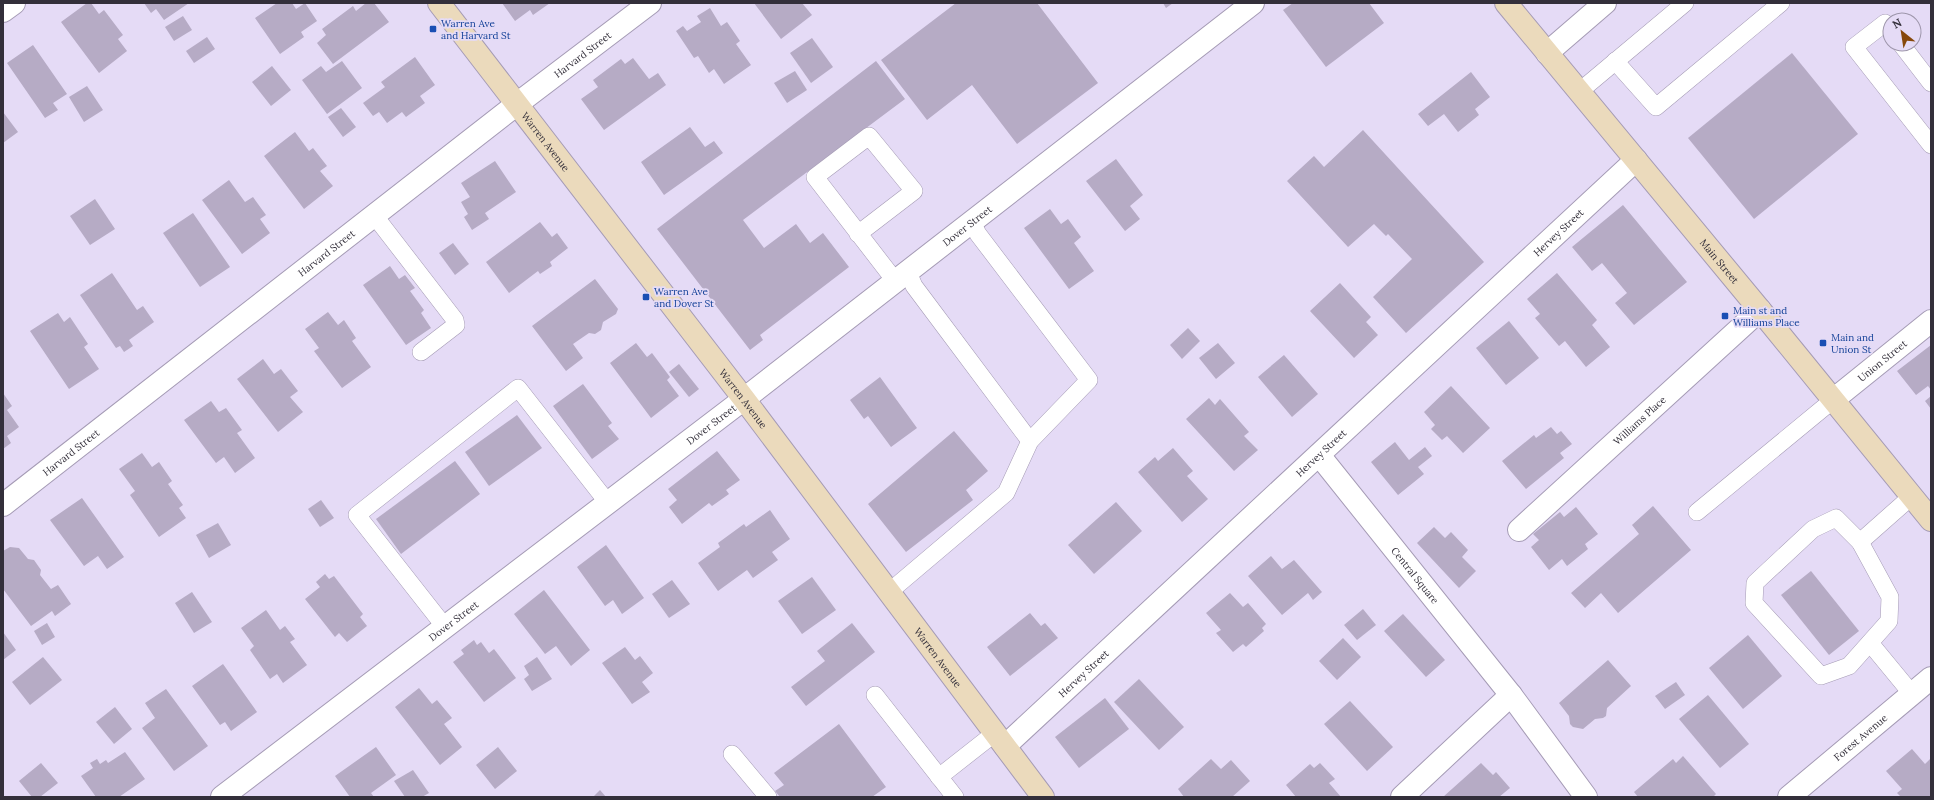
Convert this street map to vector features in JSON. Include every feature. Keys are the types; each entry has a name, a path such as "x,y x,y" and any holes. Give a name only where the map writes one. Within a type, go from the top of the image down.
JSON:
{"main road":[{"name":"Warren Avenue","path":"439,3 744,399 1043,797"},
{"name":"Main Street","path":"1506,3 1760,310 1931,520"}],"street":[{"path":"3,11 14,3"},
{"name":"Harvard Street","path":"3,505 517,104 650,3"},
{"name":"Dover Street","path":"222,797 744,399 1253,3"},
{"path":"1547,53 1605,3"},
{"name":"Hervey Street","path":"1000,740 1319,456 1636,160"},
{"name":"Williams Place","path":"1519,530 1760,310"},
{"name":"Union Street","path":"1833,400 1931,321"},
{"name":"Central Square","path":"1319,456 1511,695 1586,797"},
{"name":"Forest Avenue","path":"1789,797 1931,678"},
{"path":"1402,797 1511,695"}],"lane":[{"path":"1580,92 1685,3"},
{"path":"1615,61 1656,107 1781,3"},
{"path":"1882,25 1854,47 1931,145"},
{"path":"1907,52 1931,83"},
{"path":"858,234 914,191 869,136 815,177 858,234 902,277 914,286 1030,441"},
{"path":"374,216 455,320 456,325 421,352"},
{"path":"889,592 1006,493 1030,441 1089,380 978,234 972,222"},
{"path":"445,627 357,515 518,388 608,503"},
{"path":"1697,512 1833,400"},
{"path":"1860,542 1912,496"},
{"path":"1836,518 1860,542 1890,597 1889,621 1849,666 1821,676 1754,603 1755,583 1813,529 1836,518"},
{"path":"1870,643 1912,694"},
{"path":"875,694 954,797"},
{"path":"940,777 1000,740"},
{"path":"732,754 768,797"}],"building":[{"path":"87,3 91,3 99,14 104,10 123,35 118,39 127,51 99,73 61,22"},
{"path":"144,3 189,3 164,20 156,9 151,13"},
{"path":"277,3 292,3 296,9 305,3 317,21 301,32 304,37 280,54 255,18"},
{"path":"366,3 374,3 389,22 333,64 317,43 326,35 322,29 353,6 356,11"},
{"path":"502,3 550,3 533,15 530,10 515,21"},
{"path":"754,3 802,3 812,15 781,39"},
{"path":"956,3 1037,3 1098,83 1017,144 972,85 927,120 881,60"},
{"path":"1163,3 1173,3 1166,8"},
{"path":"1293,3 1369,3 1384,23 1326,67 1283,10"},
{"path":"710,8 721,26 727,22 740,41 736,44 751,65 724,84 714,69 709,73 698,56 694,58 676,31 683,26 687,31 701,22 697,16"},
{"path":"183,16 192,30 174,41 165,27"},
{"path":"207,37 215,49 194,63 186,51"},
{"path":"812,38 833,67 811,83 790,53"},
{"path":"33,45 67,94 53,103 58,110 45,118 7,63"},
{"path":"1792,53 1858,134 1754,219 1688,138"},
{"path":"415,57 435,85 420,96 425,103 406,117 402,112 387,123 379,112 373,116 363,103 385,87 381,82"},
{"path":"633,58 649,79 658,73 666,85 604,130 581,99 598,87 593,80 621,59 625,64"},
{"path":"342,61 362,88 327,114 302,80 321,66 326,72"},
{"path":"876,61 905,99 743,220 764,248 796,224 810,243 823,233 849,267 760,335 763,340 750,350 657,229"},
{"path":"272,66 291,90 271,106 252,82"},
{"path":"795,71 807,90 787,103 774,83"},
{"path":"1471,72 1490,97 1475,109 1479,115 1458,132 1444,114 1428,126 1418,114"},
{"path":"87,86 103,110 84,122 69,97"},
{"path":"341,108 356,127 343,137 328,117"},
{"path":"3,112 18,132 3,143"},
{"path":"690,127 705,147 714,141 723,153 664,195 641,162"},
{"path":"1363,130 1484,262 1406,333 1373,297 1412,259 1388,234 1386,236 1374,224 1348,247 1287,181 1314,156 1324,167"},
{"path":"295,132 309,151 313,148 327,166 320,171 333,186 304,209 264,156"},
{"path":"1116,159 1143,195 1130,206 1140,219 1125,231 1086,181"},
{"path":"495,161 516,192 485,213 489,219 472,230 464,217 468,214 461,202 470,197 461,183"},
{"path":"229,180 245,202 253,197 266,215 260,219 270,233 242,254 202,200"},
{"path":"95,199 115,229 90,245 70,216"},
{"path":"1623,205 1687,282 1634,325 1615,303 1627,293 1602,263 1592,271 1572,247"},
{"path":"1050,209 1061,224 1068,219 1081,237 1074,243 1094,271 1069,289 1024,228"},
{"path":"193,213 230,267 200,287 163,233"},
{"path":"540,222 552,237 557,233 568,248 550,262 552,266 540,274 538,271 509,293 486,262"},
{"path":"453,243 469,264 455,275 439,253"},
{"path":"390,266 399,279 405,275 415,288 410,291 424,310 421,313 431,328 406,345 363,285"},
{"path":"112,273 137,310 143,306 154,322 129,340 133,346 124,352 120,346 116,348 80,295"},
{"path":"1557,273 1597,320 1592,325 1610,347 1586,367 1565,341 1559,346 1535,318 1540,314 1527,299"},
{"path":"595,279 618,309 616,314 603,322 601,330 595,334 589,333 573,344 583,358 566,371 532,326"},
{"path":"1340,283 1371,317 1366,322 1378,335 1354,358 1310,311"},
{"path":"328,312 338,325 344,320 356,338 352,341 371,367 342,388 314,351 319,348 305,329"},
{"path":"58,313 64,322 70,317 88,344 84,347 99,369 69,389 30,331"},
{"path":"1509,321 1539,358 1506,385 1476,348"},
{"path":"1188,328 1200,341 1182,359 1170,345"},
{"path":"636,343 647,357 652,353 670,377 667,380 679,396 651,418 610,363"},
{"path":"1218,343 1235,363 1216,379 1199,358"},
{"path":"1931,345 1931,390 1928,386 1916,395 1897,371"},
{"path":"1284,355 1318,394 1292,417 1258,377"},
{"path":"263,359 274,374 281,369 298,391 290,397 303,412 278,432 237,379"},
{"path":"679,364 699,389 689,397 669,372"},
{"path":"880,377 917,428 891,447 868,416 864,419 850,400"},
{"path":"583,384 612,423 608,426 619,439 592,459 553,406"},
{"path":"1451,386 1490,428 1463,453 1447,436 1442,440 1431,429 1435,425 1424,412"},
{"path":"3,393 12,406 7,410 19,427 7,436 11,443 3,449"},
{"path":"1931,396 1931,409 1925,401"},
{"path":"1209,398 1215,405 1220,399 1249,432 1244,436 1258,450 1234,471 1186,419"},
{"path":"211,401 219,412 226,408 242,430 237,433 255,458 235,473 224,457 216,463 184,420"},
{"path":"517,415 542,448 489,486 465,452"},
{"path":"1551,427 1557,434 1561,431 1572,444 1560,453 1564,458 1526,489 1502,461 1534,435 1536,438"},
{"path":"954,431 988,471 966,490 973,500 906,552 868,504"},
{"path":"1395,442 1409,460 1425,447 1432,456 1418,467 1424,474 1398,495 1371,462"},
{"path":"1173,448 1193,471 1187,476 1208,499 1182,522 1138,472 1155,457 1158,461"},
{"path":"717,451 740,480 726,490 729,494 712,506 709,503 682,524 669,507 677,500 668,489"},
{"path":"142,453 152,467 159,462 172,481 168,484 183,505 179,508 186,518 159,537 130,495 135,491 119,469"},
{"path":"455,461 480,494 401,554 376,519"},
{"path":"82,498 124,557 107,569 98,556 84,566 50,520"},
{"path":"321,500 334,518 320,527 308,509"},
{"path":"1116,502 1142,531 1094,574 1068,545"},
{"path":"1653,506 1691,550 1618,613 1601,593 1585,608 1571,593 1639,534 1632,525"},
{"path":"1576,507 1598,534 1585,544 1588,549 1567,566 1562,559 1549,570 1531,547 1539,540 1533,534 1560,512 1564,517"},
{"path":"770,510 790,539 772,552 778,560 753,578 747,570 718,591 698,563 720,547 718,543 744,524 746,527"},
{"path":"218,523 231,545 209,558 196,535"},
{"path":"1434,527 1445,538 1451,532 1468,550 1462,557 1476,571 1459,588 1417,543"},
{"path":"606,545 644,598 622,614 613,600 605,606 577,567"},
{"path":"10,547 19,548 28,559 34,560 41,570 40,575 51,589 58,585 71,604 55,616 52,611 31,626 3,589 3,551"},
{"path":"1271,556 1282,569 1294,560 1322,592 1313,600 1308,593 1282,615 1248,576"},
{"path":"1811,571 1859,631 1829,655 1781,595"},
{"path":"325,574 329,579 334,576 363,614 360,617 367,626 347,642 339,633 335,637 305,599 320,587 316,582"},
{"path":"812,577 836,610 802,634 778,601"},
{"path":"672,580 690,604 669,618 652,594"},
{"path":"544,590 590,650 571,666 556,646 545,654 514,614"},
{"path":"192,592 212,622 194,633 175,603"},
{"path":"1230,593 1243,607 1248,603 1266,624 1262,628 1264,631 1246,647 1243,644 1233,652 1216,633 1221,630 1206,613"},
{"path":"1363,609 1376,625 1357,640 1344,625"},
{"path":"266,610 280,630 285,626 295,639 290,642 307,665 283,683 277,674 270,679 250,650 254,646 241,628"},
{"path":"1030,613 1041,626 1045,623 1058,638 1010,676 987,647"},
{"path":"1403,614 1445,660 1426,677 1384,631"},
{"path":"47,623 55,637 42,645 34,631"},
{"path":"852,623 875,652 806,706 791,687 825,661 817,651"},
{"path":"3,632 16,650 3,660"},
{"path":"1748,635 1782,676 1743,709 1709,668"},
{"path":"1343,638 1361,657 1337,680 1319,661"},
{"path":"474,640 477,645 481,642 489,653 494,649 516,678 484,702 453,662 464,654 461,650"},
{"path":"625,647 635,660 640,656 653,673 642,682 650,692 632,704 602,663"},
{"path":"43,657 62,680 30,705 12,682"},
{"path":"537,657 552,679 532,691 524,679 529,675 524,666"},
{"path":"1608,660 1631,686 1607,708 1606,716 1595,719 1583,729 1573,727 1570,724 1569,716 1559,703"},
{"path":"223,664 257,712 231,731 225,722 220,725 192,686"},
{"path":"1139,679 1184,727 1159,750 1114,702"},
{"path":"1676,682 1685,695 1665,709 1655,696"},
{"path":"419,688 432,704 437,700 452,718 444,724 462,747 440,765 395,707"},
{"path":"166,689 208,746 174,771 142,728 155,718 145,703"},
{"path":"1708,695 1749,744 1720,768 1679,719"},
{"path":"1105,698 1129,729 1079,768 1055,737"},
{"path":"1350,701 1393,747 1367,771 1324,724"},
{"path":"115,707 132,729 114,744 96,722"},
{"path":"839,724 886,787 872,797 780,797 775,791 784,785 774,773"},
{"path":"376,747 396,775 371,793 374,797 350,797 335,776"},
{"path":"498,747 517,771 495,789 476,765"},
{"path":"1912,749 1925,764 1930,759 1931,761 1931,797 1901,797 1897,793 1902,789 1886,771"},
{"path":"125,752 145,779 119,797 96,797 81,776 93,768 90,763 97,759 100,764 106,760 108,763"},
{"path":"1683,756 1716,794 1713,797 1638,797 1634,792 1673,759 1676,763"},
{"path":"1211,759 1221,769 1231,760 1250,781 1232,797 1184,797 1178,789"},
{"path":"41,763 58,783 40,797 32,797 19,781"},
{"path":"1320,763 1335,779 1329,783 1341,797 1296,797 1286,785 1310,764 1314,768"},
{"path":"1481,763 1493,775 1496,772 1510,788 1499,797 1443,797"},
{"path":"413,770 429,793 422,797 405,797 394,781"},
{"path":"600,790 606,797 593,797"}],"place":[{"name":"Warren Ave and Harvard St","path":"433,29"},
{"name":"Warren Ave and Dover St","path":"646,297"},
{"name":"Main st and Williams Place","path":"1725,316"},
{"name":"Main and Union St","path":"1823,343"}]}
